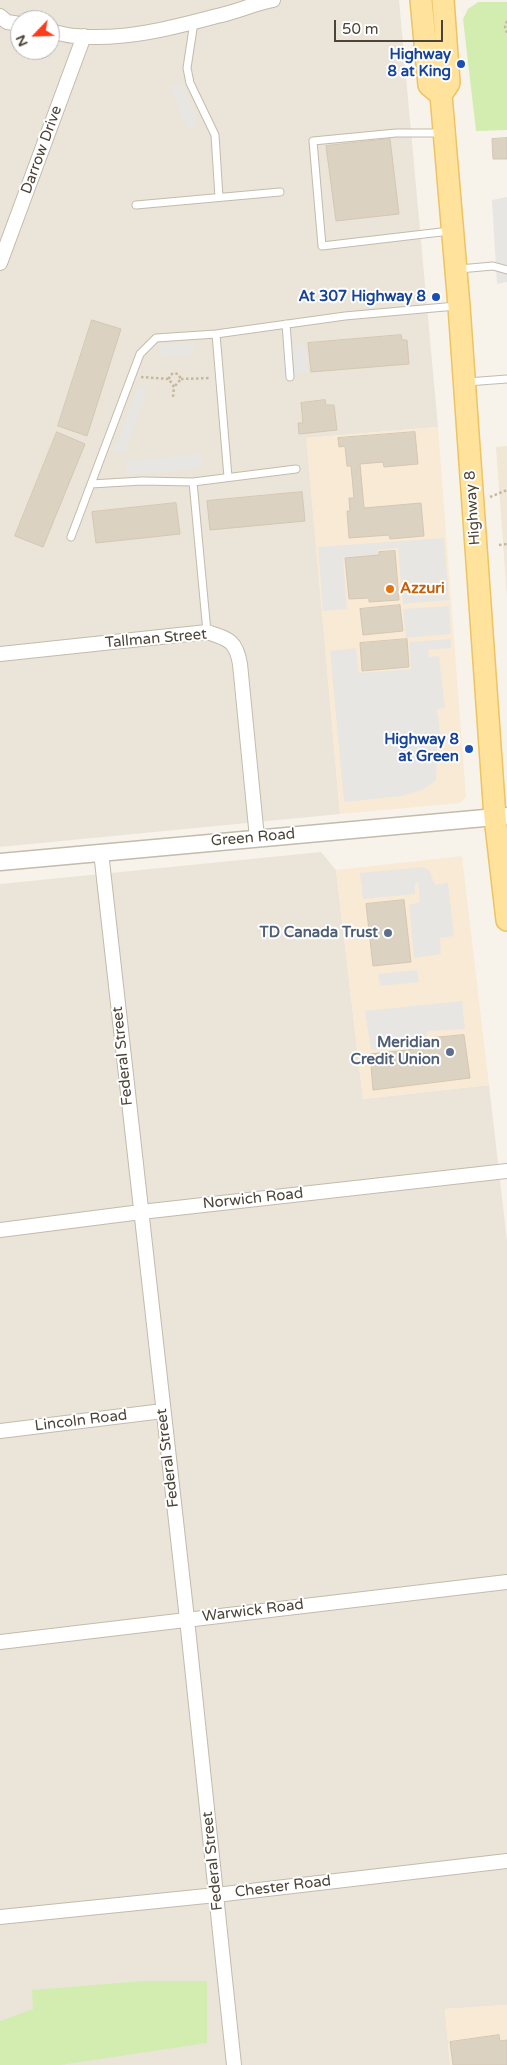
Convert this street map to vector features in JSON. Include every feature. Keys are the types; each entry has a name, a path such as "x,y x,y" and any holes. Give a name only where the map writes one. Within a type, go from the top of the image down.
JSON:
{"main road":[{"name":"Highway 8","path":"421,0 429,85 441,95"},
{"name":"Highway 8","path":"443,0 449,83 441,95 501,816 507,920"}],"street":[{"path":"60,33 77,37 140,34 194,22 273,0"},
{"name":"Darrow Drive","path":"0,263 84,36"},
{"name":"Tallman Street","path":"0,654 207,632 228,639 238,650 257,838"},
{"name":"Green Road","path":"0,862 501,816"},
{"name":"Federal Street","path":"101,852 187,1619 234,2065"},
{"name":"Norwich Road","path":"0,1230 141,1212 507,1171"},
{"name":"Lincoln Road","path":"0,1431 163,1411"},
{"name":"Warwick Road","path":"0,1642 507,1582"},
{"name":"Chester Road","path":"0,1918 507,1861"}],"lane":[{"path":"194,22 187,68 190,83 215,135 219,197"},
{"path":"444,133 396,133 312,141 322,246 452,231"},
{"path":"136,205 280,192"},
{"path":"456,269 493,266 507,270"},
{"path":"72,537 140,354 156,338 216,334 344,316 459,306"},
{"path":"286,324 290,377"},
{"path":"216,334 228,477"},
{"path":"464,382 507,380"},
{"path":"91,484 142,481 193,482 296,469"},
{"path":"193,482 207,632"}],"path":[{"path":"507,21 505,27 507,33"},
{"path":"169,379 170,375 174,373 178,374 182,379"},
{"path":"132,376 169,379"},
{"path":"174,387 182,379 220,378"},
{"path":"169,379 174,387 173,397"},
{"path":"499,545 507,544"}],"shaded area":[{"path":"0,0 399,0 438,427 307,438 340,814 0,847"},
{"path":"181,82 199,124 188,129 169,87"},
{"path":"507,197 507,282 497,284 492,200"},
{"path":"193,342 194,354 160,357 159,345"},
{"path":"305,345 308,372 298,373 298,378 284,380 282,347"},
{"path":"138,386 148,390 125,454 114,451"},
{"path":"438,427 466,797 460,803 340,814 306,438"},
{"path":"507,446 507,598 496,447"},
{"path":"201,454 202,468 127,475 126,461"},
{"path":"444,538 449,600 403,604 398,548 378,550 378,555 343,558 347,609 323,611 318,547"},
{"path":"449,606 451,634 406,638 403,609"},
{"path":"451,639 451,648 428,650 429,657 439,656 445,708 437,709 441,739 437,748 436,780 424,789 403,796 344,802 330,651 356,648 359,673 411,669 409,642"},
{"path":"321,852 336,870 363,1099 489,1085 507,1241 507,2005 445,2009 450,2065 0,2065 0,884"},
{"path":"462,856 489,1085 363,1099 336,870"},
{"path":"422,867 429,870 435,885 448,883 454,936 440,938 441,954 414,958 409,905 420,902 418,882 415,883 415,894 363,899 360,873"},
{"path":"417,970 419,982 380,986 378,974"},
{"path":"462,1001 465,1029 430,1031 427,1032 426,1043 371,1050 365,1011"},
{"path":"507,2005 507,2065 450,2065 445,2009"}],"green space":[{"path":"478,2 507,2 507,130 476,131 463,19 468,9"},
{"path":"142,1981 207,1981 207,2043 61,2065 0,2065 0,2021 33,2009 32,1990"}],"building":[{"path":"507,138 507,159 493,159 492,139"},
{"path":"390,139 399,214 336,221 326,146"},
{"path":"92,320 121,329 87,436 58,426"},
{"path":"401,335 402,340 407,340 409,364 311,372 308,343"},
{"path":"325,400 326,405 334,405 337,430 299,434 298,423 303,423 301,403"},
{"path":"57,432 85,444 43,547 15,536"},
{"path":"415,432 418,464 384,467 383,462 360,464 364,508 421,503 424,536 390,539 389,535 349,538 347,511 350,511 349,498 354,498 351,466 347,466 345,446 339,447 338,438"},
{"path":"302,492 305,521 210,530 207,501"},
{"path":"176,503 180,534 96,543 92,512"},
{"path":"395,551 399,600 369,602 369,598 349,599 345,558 379,555 379,552"},
{"path":"400,605 403,631 363,635 360,609"},
{"path":"407,639 409,667 362,671 360,643"},
{"name":"TD Canada Trust","path":"404,900 411,962 373,966 366,904"},
{"path":"464,1035 470,1078 373,1090 370,1054 425,1048 431,1038"},
{"path":"499,2035 500,2041 507,2040 507,2065 453,2065 450,2042"}],"place":[{"name":"Highway 8 at King","path":"461,64"},
{"name":"At 307 Highway 8","path":"436,297"},
{"name":"Azzuri","path":"390,589"},
{"name":"Highway 8 at Green","path":"469,749"},
{"name":"TD Canada Trust","path":"388,933"},
{"name":"Meridian Credit Union","path":"450,1052"}]}
